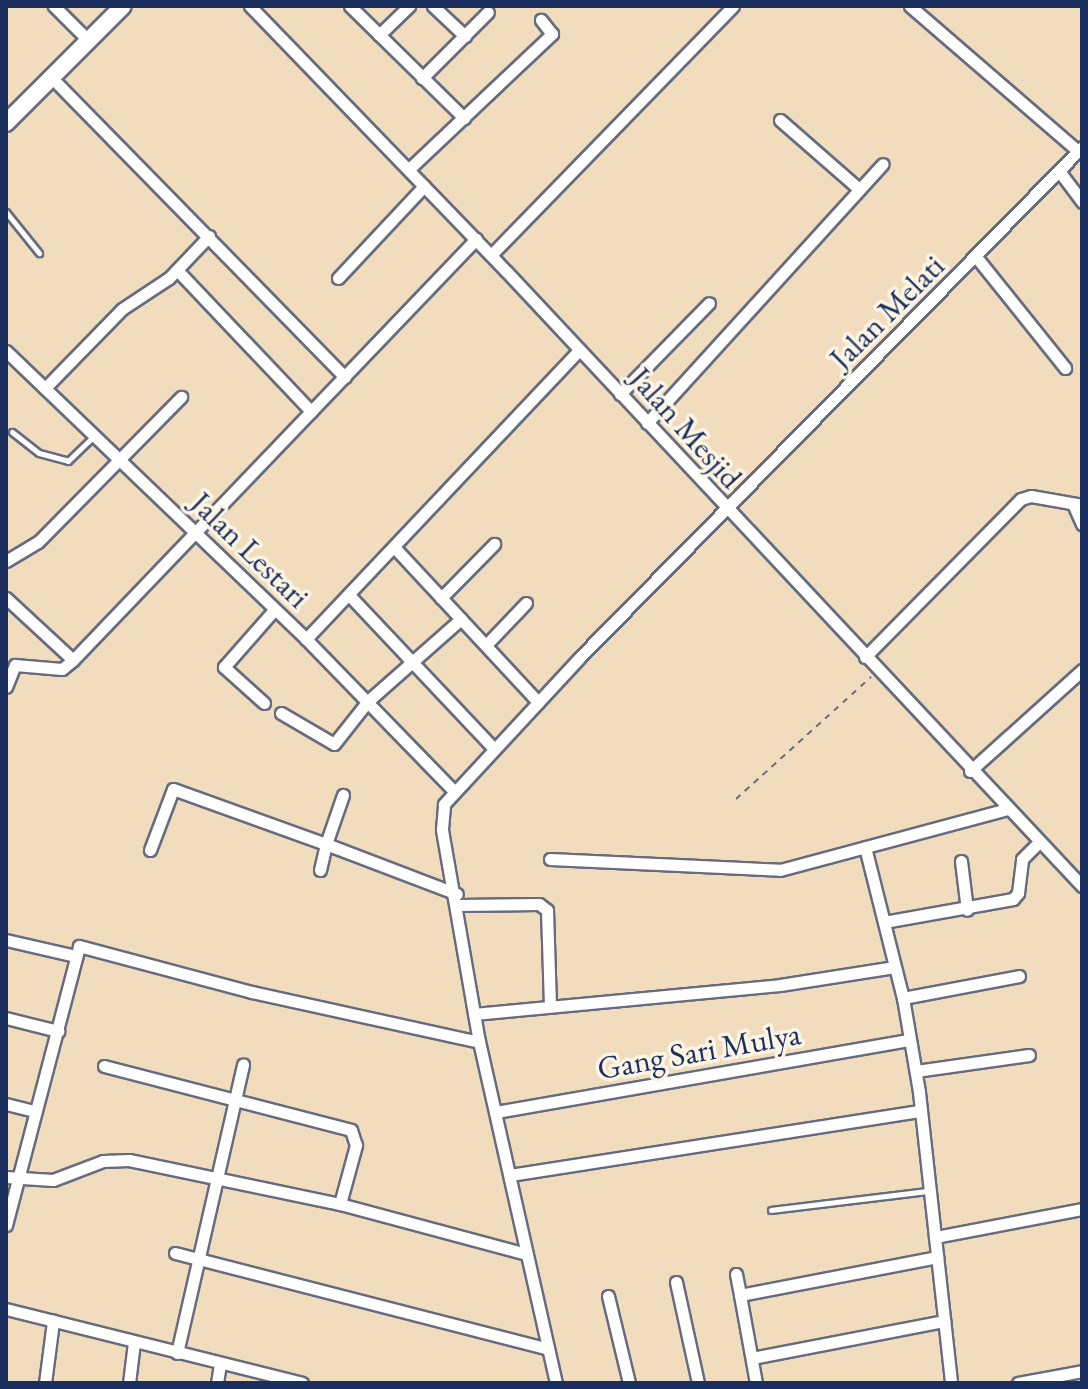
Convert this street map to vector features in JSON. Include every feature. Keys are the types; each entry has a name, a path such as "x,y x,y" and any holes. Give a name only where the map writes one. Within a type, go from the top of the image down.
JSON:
{"main road":[{"path":"9,114 123,6"}],"street":[{"path":"54,6 88,40"},
{"name":"Jalan Mesjid","path":"250,6 476,239 727,512 1082,886"},
{"path":"350,6 464,118"},
{"path":"379,35 409,6"},
{"path":"433,6 465,36"},
{"path":"491,255 733,6"},
{"path":"910,6 1080,149"},
{"path":"422,78 488,12"},
{"path":"409,169 552,34 541,20"},
{"path":"51,77 345,377"},
{"path":"780,120 859,189"},
{"name":"Jalan Melati","path":"453,790 977,258 1080,149"},
{"path":"647,423 883,164"},
{"path":"1059,171 1082,202"},
{"path":"338,278 424,186"},
{"path":"45,388 122,309 177,270 209,236"},
{"path":"6,687 15,665 62,669 73,660 192,531 476,239"},
{"path":"977,258 1065,368"},
{"path":"177,270 311,411"},
{"path":"620,394 709,303"},
{"path":"306,639 579,350"},
{"name":"Jalan Lestari","path":"6,351 96,434 118,459 306,639 453,790"},
{"path":"6,561 38,542 181,397"},
{"path":"865,657 1021,499 1043,498 1078,505 1082,524"},
{"path":"441,598 494,544"},
{"path":"394,547 538,702"},
{"path":"349,595 493,748"},
{"path":"6,598 73,660"},
{"path":"486,645 526,603"},
{"path":"264,703 224,667 274,610"},
{"path":"281,713 338,747 368,701 461,619"},
{"path":"970,771 1082,670"},
{"path":"150,850 175,789 326,844 458,900 539,904 547,910 550,1004"},
{"path":"453,790 442,817 458,900 474,1014 556,1383"},
{"path":"320,870 343,795"},
{"path":"550,859 780,870 1007,809"},
{"path":"884,922 967,910 1013,899 1018,893 1022,859 1039,842"},
{"path":"865,847 903,998 916,1071 951,1383"},
{"path":"961,861 967,910"},
{"path":"6,940 76,956"},
{"path":"6,1225 11,1178 35,1111 79,946 252,992 479,1042"},
{"path":"474,1014 550,1004 740,989 895,967"},
{"path":"903,998 1019,976"},
{"path":"6,1018 58,1031"},
{"name":"Gang Sari Mulya","path":"496,1112 910,1040"},
{"path":"916,1071 1029,1055"},
{"path":"177,1353 243,1064"},
{"path":"104,1066 351,1130 356,1145 340,1204"},
{"path":"6,1104 35,1111"},
{"path":"510,1175 919,1111"},
{"path":"11,1178 63,1178 119,1159 340,1204 526,1254"},
{"path":"935,1237 1082,1209"},
{"path":"175,1253 548,1349"},
{"path":"740,1295 937,1257"},
{"path":"736,1274 756,1383"},
{"path":"676,1282 698,1383"},
{"path":"608,1296 629,1383"},
{"path":"6,1309 298,1383"},
{"path":"45,1383 53,1321"},
{"path":"752,1358 944,1321"},
{"path":"129,1383 134,1342"},
{"path":"217,1383 220,1363"},
{"path":"1018,1383 1074,1376"}],"lane":[{"path":"6,212 39,253"},
{"path":"12,432 39,453 68,461 96,434"},
{"path":"771,1210 930,1191"}],"path":[{"path":"736,799 878,671"}]}
